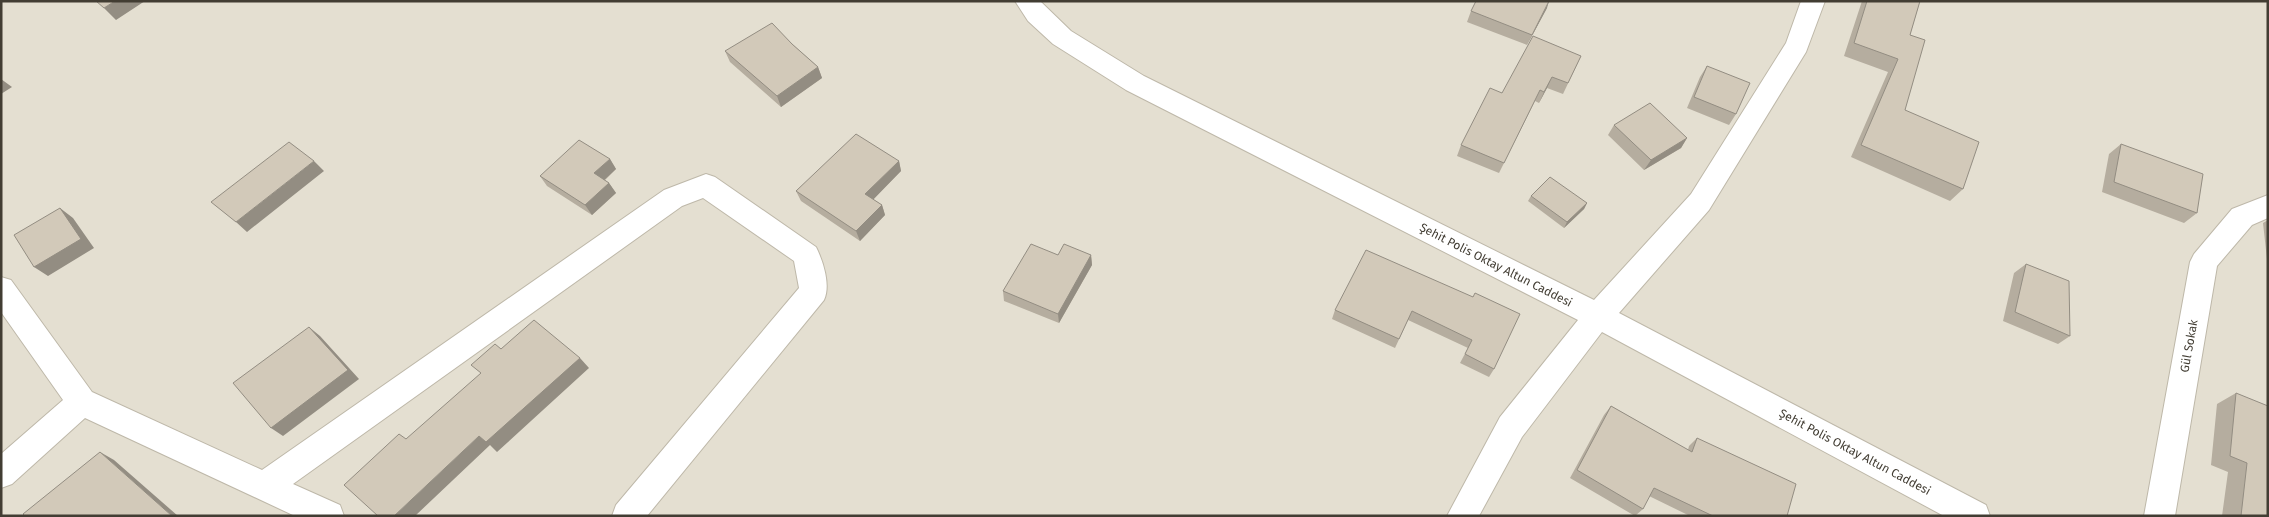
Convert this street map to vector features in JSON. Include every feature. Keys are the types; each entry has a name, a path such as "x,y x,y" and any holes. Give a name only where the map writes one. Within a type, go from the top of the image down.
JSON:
{"street":[{"name":"Şehit Polis Oktay Altun Caddesi","path":"1027,1 1033,10 1074,48 1135,83 1598,316 1975,516"},
{"path":"1462,516 1511,427 1598,316 1700,202 1797,45 1813,1"},
{"path":"265,486 673,198 706,185 806,255 814,290 627,516"},
{"name":"Gül Sokak","path":"2159,516 2204,262 2242,218 2268,206"},
{"path":"1,289 82,402 329,516"},
{"path":"1,474 82,402"}],"shaded area":[{"path":"1,1 2268,1 2268,516 1,516"}],"building":[{"path":"96,1 115,1 104,8"},
{"path":"1476,1 1549,1 1532,35 1471,11"},
{"path":"1867,1 1920,1 1910,35 1925,40 1905,110 1979,142 1963,189 1861,145 1898,59 1854,43"},
{"path":"772,23 818,67 777,96 725,51"},
{"path":"1533,36 1581,56 1568,83 1552,77 1544,92 1540,90 1504,163 1461,145 1490,88 1502,93"},
{"path":"1707,66 1750,83 1736,114 1694,97"},
{"path":"1650,103 1687,138 1651,160 1614,125"},
{"path":"856,134 899,161 865,194 882,205 856,231 796,191"},
{"path":"579,140 610,159 594,173 609,183 585,205 540,176"},
{"path":"289,142 314,161 236,222 211,202"},
{"path":"2121,144 2203,174 2197,213 2114,182"},
{"path":"1550,177 1587,203 1567,222 1531,196"},
{"path":"60,208 81,239 34,267 14,235"},
{"path":"1031,244 1058,255 1064,244 1091,255 1058,314 1003,291"},
{"path":"1366,250 1473,297 1475,293 1520,314 1494,369 1465,354 1472,340 1412,311 1399,339 1335,310"},
{"path":"2026,264 2069,281 2070,336 2015,312"},
{"path":"534,320 580,358 486,442 479,436 394,516 378,516 344,485 399,434 406,439 481,373 471,365 495,344 501,349"},
{"path":"309,327 348,370 271,428 233,383"},
{"path":"2236,393 2268,406 2268,516 2241,516 2247,463 2230,456"},
{"path":"1611,406 1692,452 1697,438 1796,484 1787,516 1713,516 1654,488 1643,509 1577,470"},
{"path":"100,452 172,516 25,516 23,514"}]}
